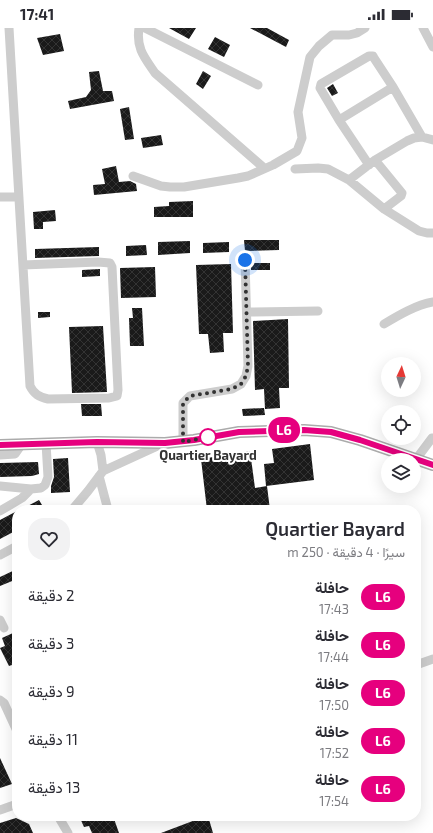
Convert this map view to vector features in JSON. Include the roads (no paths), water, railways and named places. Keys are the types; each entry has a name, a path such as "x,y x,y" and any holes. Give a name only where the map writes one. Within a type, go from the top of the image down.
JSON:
{"main road":[{"path":"0,445 97,442 165,443 183,442 239,432 304,430 331,432 400,453"},
{"path":"421,460 433,464"}],"street":[{"path":"9,28 30,386 33,392 42,398 48,399 114,398 117,396 118,390 112,267 110,264 98,262 23,265"},
{"path":"139,28 138,42 142,53 155,73 264,168"},
{"path":"145,28 258,85"},
{"path":"333,28 349,35"},
{"path":"132,176 161,186 177,187 238,178 248,176 273,165 297,151 302,138 298,112 308,62 312,54 332,35 349,35 365,28"},
{"path":"423,28 433,47"},
{"path":"384,209 401,196 402,193 372,162 339,120 321,90 321,84 371,55 393,87 422,137"},
{"path":"339,120 393,87"},
{"path":"349,180 372,162 407,141 422,137 433,140"},
{"path":"295,169 328,169 349,180 384,209 419,231 433,234"},
{"path":"0,197 19,197"},
{"path":"183,442 183,403 190,396 232,389 241,384 246,376 248,366 248,312 245,260"},
{"path":"384,324 425,303 433,302"},
{"path":"248,312 318,311"},
{"path":"421,453 433,439 433,431"},
{"path":"97,442 101,455 101,474 107,505"},
{"path":"0,486 31,489 41,488 45,485 48,477 46,443"},
{"path":"76,505 101,474 165,443"},
{"path":"0,455 15,454 22,444"},
{"path":"0,511 22,498 31,489"},
{"path":"0,555 12,549"},
{"path":"0,620 4,628"},
{"path":"421,663 433,659"},
{"path":"0,700 4,703 12,721"},
{"path":"0,810 12,806"},
{"path":"61,821 68,833"}],"place":[{"name":"Quartier Bayard","path":"208,437"}]}
